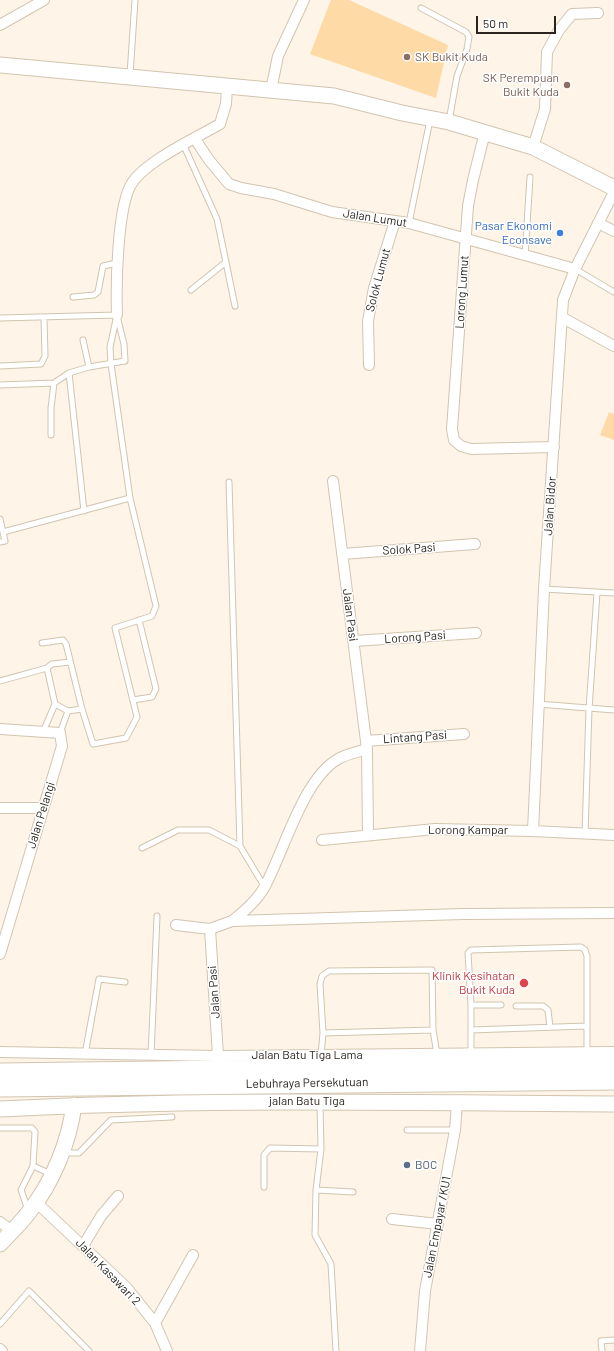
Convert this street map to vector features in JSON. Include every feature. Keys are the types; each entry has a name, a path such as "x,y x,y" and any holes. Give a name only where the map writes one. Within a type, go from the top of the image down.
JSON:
{"highway":[{"name":"Lebuhraya Persekutuan","path":"0,1073 614,1065"},
{"name":"Lebuhraya Persekutuan","path":"0,1087 614,1080"}],"street":[{"path":"0,25 45,0"},
{"path":"271,90 278,56 304,0"},
{"path":"533,147 545,109 546,52 559,30 572,14 598,13"},
{"path":"0,65 334,96 449,122 533,147 614,188"},
{"path":"117,315 117,263 127,194 132,183 139,174 161,158 220,124 226,104 227,87"},
{"name":"Lorong Lumut","path":"485,132 470,193 452,429 454,440 461,446 471,449 554,447"},
{"name":"Jalan Lumut","path":"195,139 209,160 229,184 241,188 274,194 332,212 409,223 574,269"},
{"name":"Jalan Bidor","path":"533,831 544,589 563,300 574,269 614,192"},
{"name":"Solok Lumut","path":"369,365 368,321 374,288 395,221"},
{"path":"598,223 614,231"},
{"path":"563,318 614,346"},
{"name":"Jalan Pasi","path":"333,481 367,745 368,835"},
{"name":"Solok Pasi","path":"342,554 475,544"},
{"name":"Lorong Pasi","path":"354,641 476,633"},
{"path":"0,729 60,733"},
{"name":"Jalan Pelangi","path":"0,954 3,928 62,746 60,733"},
{"name":"Lintang Pasi","path":"367,745 464,734"},
{"path":"232,922 250,906 265,887 299,810 312,786 338,759 367,745"},
{"path":"0,808 43,808"},
{"name":"Lorong Kampar","path":"322,840 435,829 533,831 614,835"},
{"path":"176,925 210,929 232,922 463,914 614,913"},
{"name":"Jalan Pasi","path":"210,929 218,1056"},
{"name":"Jalan Batu Tiga Lama","path":"0,1052 151,1056 614,1052"},
{"name":"jalan Batu Tiga","path":"0,1109 74,1105 320,1100 457,1104 614,1104"},
{"name":"Jalan Empayar /KU1","path":"420,1351 425,1291 455,1130 457,1104"},
{"path":"0,1244 6,1227 32,1207 52,1175 62,1153 73,1116 74,1105"},
{"path":"83,1246 101,1216 118,1196"},
{"name":"Jalan Kasawari 2","path":"32,1207 83,1246 126,1287 155,1323 167,1351"},
{"path":"392,1219 438,1224"},
{"path":"155,1323 193,1255"}],"lane":[{"path":"130,76 135,0"},
{"path":"421,8 466,32 469,37 467,49 457,76 449,122"},
{"path":"409,223 431,118"},
{"path":"184,146 217,219 235,306"},
{"path":"525,256 530,177"},
{"path":"191,290 226,262"},
{"path":"73,297 94,295 98,292 103,266 117,263"},
{"path":"574,269 614,292"},
{"path":"0,318 117,315"},
{"path":"0,384 54,383 69,373 89,367 125,361 124,344 117,315"},
{"path":"42,643 63,640 66,644 82,709 93,744 126,738 137,717 115,628 152,616 156,606 130,498 111,364 110,347 117,315"},
{"path":"0,366 41,364 46,356 44,318"},
{"path":"83,340 89,367"},
{"path":"69,373 84,511"},
{"path":"52,435 51,408 54,383"},
{"path":"229,482 240,846 265,887"},
{"path":"3,532 130,498"},
{"path":"0,520 5,541 0,542"},
{"path":"544,589 614,593"},
{"path":"585,834 589,709 597,593"},
{"path":"133,700 152,697 156,689 139,620"},
{"path":"0,681 47,668 52,664 70,662"},
{"path":"44,732 54,704 47,668"},
{"path":"54,704 68,712 82,709"},
{"path":"538,704 614,710"},
{"path":"60,733 68,712"},
{"path":"142,848 178,830 209,830 240,846"},
{"path":"151,1056 157,916"},
{"path":"471,1054 471,1005 468,953 471,950 581,947 585,950 587,956 587,1052"},
{"path":"321,1055 323,1033 320,984 322,976 329,971 432,970 433,1030 437,1054"},
{"path":"85,1054 99,979 125,982"},
{"path":"471,1005 501,1006"},
{"path":"516,1006 543,1006 548,1010 550,1027"},
{"path":"471,1030 586,1026"},
{"path":"323,1033 433,1030"},
{"path":"320,1100 321,1149 316,1190 315,1235 330,1264 336,1351"},
{"path":"62,1153 79,1153 111,1120 172,1117"},
{"path":"0,1128 32,1128 34,1132 33,1166 21,1190 32,1207"},
{"path":"408,1130 455,1130"},
{"path":"264,1187 264,1155 270,1148 321,1149"},
{"path":"33,1166 52,1175"},
{"path":"316,1190 353,1192"},
{"path":"0,1324 29,1291 89,1351"},
{"path":"602,1351 601,1341 614,1340"}],"shaded area":[{"path":"331,0 349,0 448,45 436,98 310,54"},
{"path":"609,412 614,414 614,440 600,435"}],"place":[{"name":"SK Bukit Kuda","path":"407,57"},
{"name":"SK Perempuan Bukit Kuda","path":"567,85"},
{"name":"Pasar Ekonomi Econsave","path":"560,233"},
{"name":"Klinik Kesihatan Bukit Kuda","path":"524,983"},
{"name":"BOC","path":"407,1165"}]}
